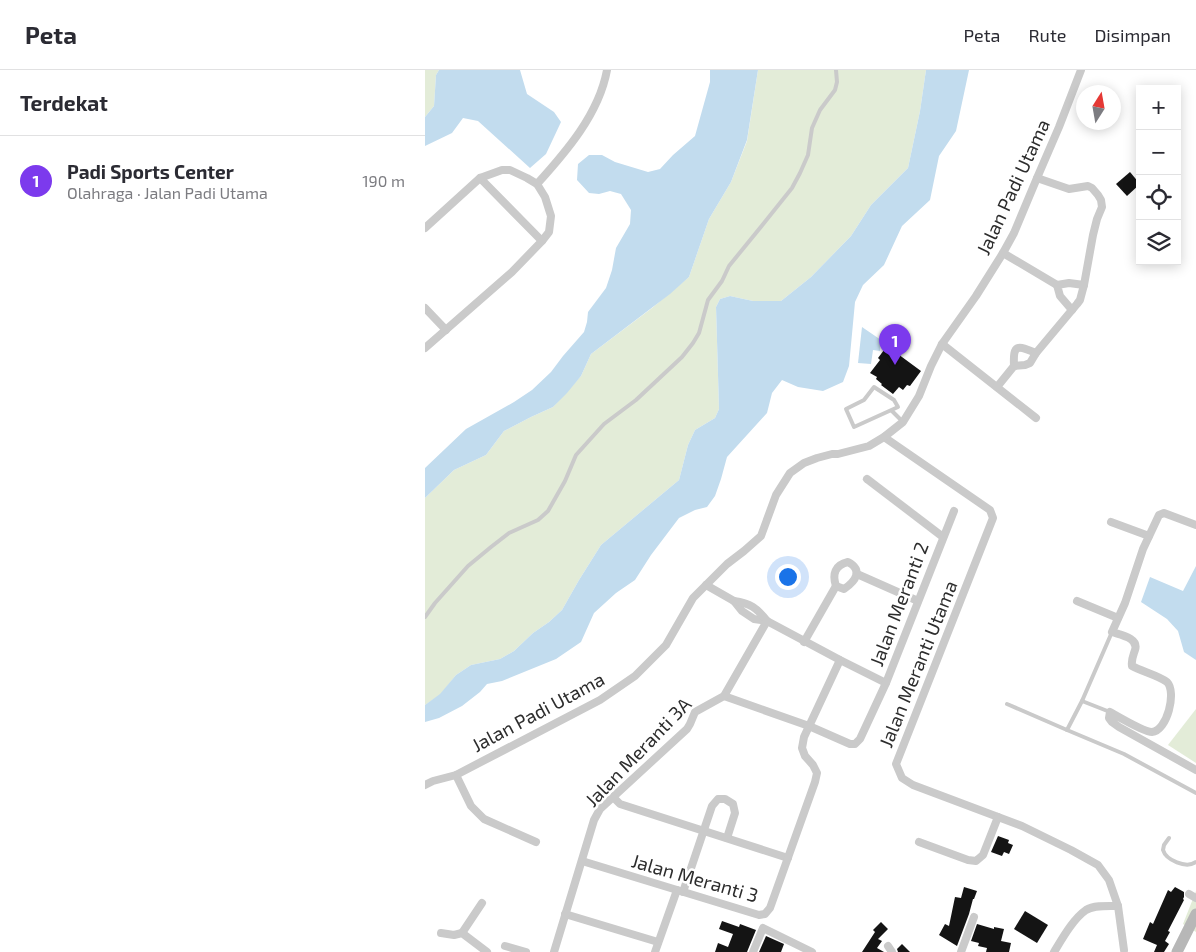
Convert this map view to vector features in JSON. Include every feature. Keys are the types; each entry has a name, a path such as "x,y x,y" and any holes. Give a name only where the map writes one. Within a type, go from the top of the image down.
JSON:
{"main road":[{"path":"1177,952 1196,914"}],"street":[{"path":"537,184 582,128 604,84 607,70"},
{"name":"Jalan Padi Utama","path":"425,785 433,780 456,775 600,700 635,676 666,645 693,598 727,564 761,536 776,495 789,473 817,458 869,446 903,422 919,396 942,344 976,296 1014,233 1081,70"},
{"path":"425,228 480,178 502,170 510,170 537,184 545,196 551,216 549,232 542,241 512,272 425,348"},
{"path":"480,178 542,241"},
{"path":"1014,366 1029,363 1077,304 1082,294 1093,235 1102,207 1098,195 1088,186 1069,189 1037,178"},
{"path":"1003,253 1057,285 1069,283 1084,285"},
{"path":"1057,285 1060,296 1072,310"},
{"path":"425,308 446,330"},
{"path":"942,344 1036,418"},
{"path":"997,387 1014,366 1013,353 1015,350 1019,348 1036,353"},
{"name":"Jalan Meranti Utama","path":"884,437 990,510 993,518 896,764 902,778 913,785 1030,830 1098,865 1109,880 1118,906 1124,950"},
{"name":"Jalan Meranti 2","path":"867,479 943,537"},
{"name":"Jalan Meranti 2","path":"809,726 850,744 855,744 860,739 886,683 954,511"},
{"path":"1196,525 1164,513 1157,518 1143,549 1125,604 1113,632 1127,637 1134,642 1136,647 1131,660 1132,666 1164,680 1170,686 1171,704 1166,718 1158,730 1153,732 1110,712 1109,718 1119,727 1196,770"},
{"path":"1111,522 1149,536"},
{"path":"804,642 836,586 834,580 835,570 841,564 848,562 853,564 857,569 857,574 851,585 845,588 836,586"},
{"path":"857,574 918,601"},
{"name":"Jalan Meranti Utama","path":"707,585 734,602 742,611 754,619 767,621 804,642 886,683"},
{"path":"1077,601 1118,618"},
{"path":"767,621 724,696 809,726"},
{"name":"Jalan Meranti 3","path":"582,861 759,915 765,914 770,908 815,782 817,772 805,756 802,748 804,737 839,660"},
{"name":"Jalan Meranti 3A","path":"554,952 594,820 600,809 687,729 695,712 724,696"},
{"path":"456,775 471,806 484,819 536,842"},
{"path":"613,797 620,804 788,858"},
{"path":"655,952 712,806 718,800 725,799 733,804 735,813 727,838"},
{"path":"919,842 968,860 977,861 983,854 998,817"},
{"path":"441,933 454,935 463,933 482,903"},
{"path":"1053,952 1077,918 1087,909 1100,906 1118,906"},
{"path":"565,914 658,942"},
{"path":"961,952 974,917"},
{"path":"753,952 763,928 813,952"},
{"path":"463,933 487,952"},
{"path":"505,946 526,952"}],"lane":[{"path":"425,618 435,603 468,566 509,533 538,520 549,511 580,450 604,424 636,400 682,357 693,343 699,333 709,300 722,281 729,266 792,188 800,173 808,155 812,128 820,110 835,90 837,82 836,70"},
{"path":"874,387 894,400 898,407 892,411 854,427 846,409 864,400 874,387"},
{"path":"892,411 903,422"},
{"path":"1067,730 1113,632"},
{"path":"1082,701 1110,712"},
{"path":"1007,704 1125,754 1196,793"},
{"path":"1169,838 1163,850 1166,856 1181,864 1192,865 1196,862"}],"green space":[{"path":"425,70 439,70 436,75 434,106 425,117"},
{"path":"758,70 926,70 920,111 908,168 871,205 851,236 811,277 781,301 753,301 730,296 720,299 716,307 719,409 715,418 695,430 688,445 679,480 601,545 562,610 549,622 533,633 514,651 500,659 471,665 456,675 440,695 425,705 425,498 454,470 486,455 504,431 553,407 581,376 591,354 652,308 689,277 709,219 731,182 747,141"},
{"path":"1196,709 1196,763 1168,745"},
{"path":"1196,891 1196,932 1183,924"}],"water":[{"path":"439,70 520,70 527,94 554,112 561,122 546,154 530,168 478,121 463,118 452,133 425,146 425,117 434,106 436,75"},
{"path":"710,70 758,70 747,140 731,182 709,219 689,277 670,294 591,354 581,376 553,407 504,431 486,455 454,470 425,498 425,468 466,429 532,390 551,372 584,332 588,312 606,288 616,248 630,224 631,210 621,194 610,191 599,194 589,193 577,180 578,164 589,155 602,155 615,162 648,172 660,169 695,136 710,82"},
{"path":"926,70 969,70 956,131 939,156 930,200 902,226 884,265 863,285 855,302 849,366 843,382 823,391 798,387 782,380 772,393 767,413 727,457 715,496 707,507 695,510 679,518 635,580 616,593 594,613 581,642 556,659 502,681 487,684 462,706 439,718 425,722 425,705 440,694 456,675 471,665 500,659 514,651 562,610 601,545 679,480 688,445 695,430 715,418 719,409 716,307 720,299 730,296 753,301 781,301 811,277 851,236 871,205 908,168 920,111"},
{"path":"862,327 881,340 880,351 873,350 871,364 858,363"},
{"path":"1196,566 1196,660 1184,652 1178,631 1167,619 1141,602 1150,577 1183,591"}],"building":[{"path":"1130,172 1136,179 1136,188 1127,196 1116,184"},
{"path":"887,346 921,371 910,386 907,385 903,390 899,387 893,394 881,385 876,379 877,377 870,373 880,360 878,358"},
{"path":"998,836 1009,840 1008,843 1013,845 1009,854 1004,852 1002,856 991,852"},
{"path":"964,887 977,891 957,946 939,935 945,924 949,926 955,897 961,898"},
{"path":"1175,887 1184,892 1184,900 1168,931 1170,932 1165,941 1169,944 1164,952 1154,952 1157,945 1143,939 1150,922 1153,924 1168,890 1171,892"},
{"path":"1025,911 1048,925 1037,943 1014,929"},
{"path":"722,921 739,927 740,924 756,930 747,952 715,952 718,943 728,947 733,934 719,929"},
{"path":"881,922 888,929 878,939 882,941 877,948 884,952 862,952 875,932 873,930"},
{"path":"977,924 994,929 994,927 1004,929 1001,941 1011,943 1009,952 986,952 987,948 978,946 979,943 971,941"},
{"path":"766,936 784,944 781,952 759,952"},
{"path":"902,944 910,952 898,952 897,949"}],"place":[{"name":"Padi Sports Center","path":"895,365"}]}
